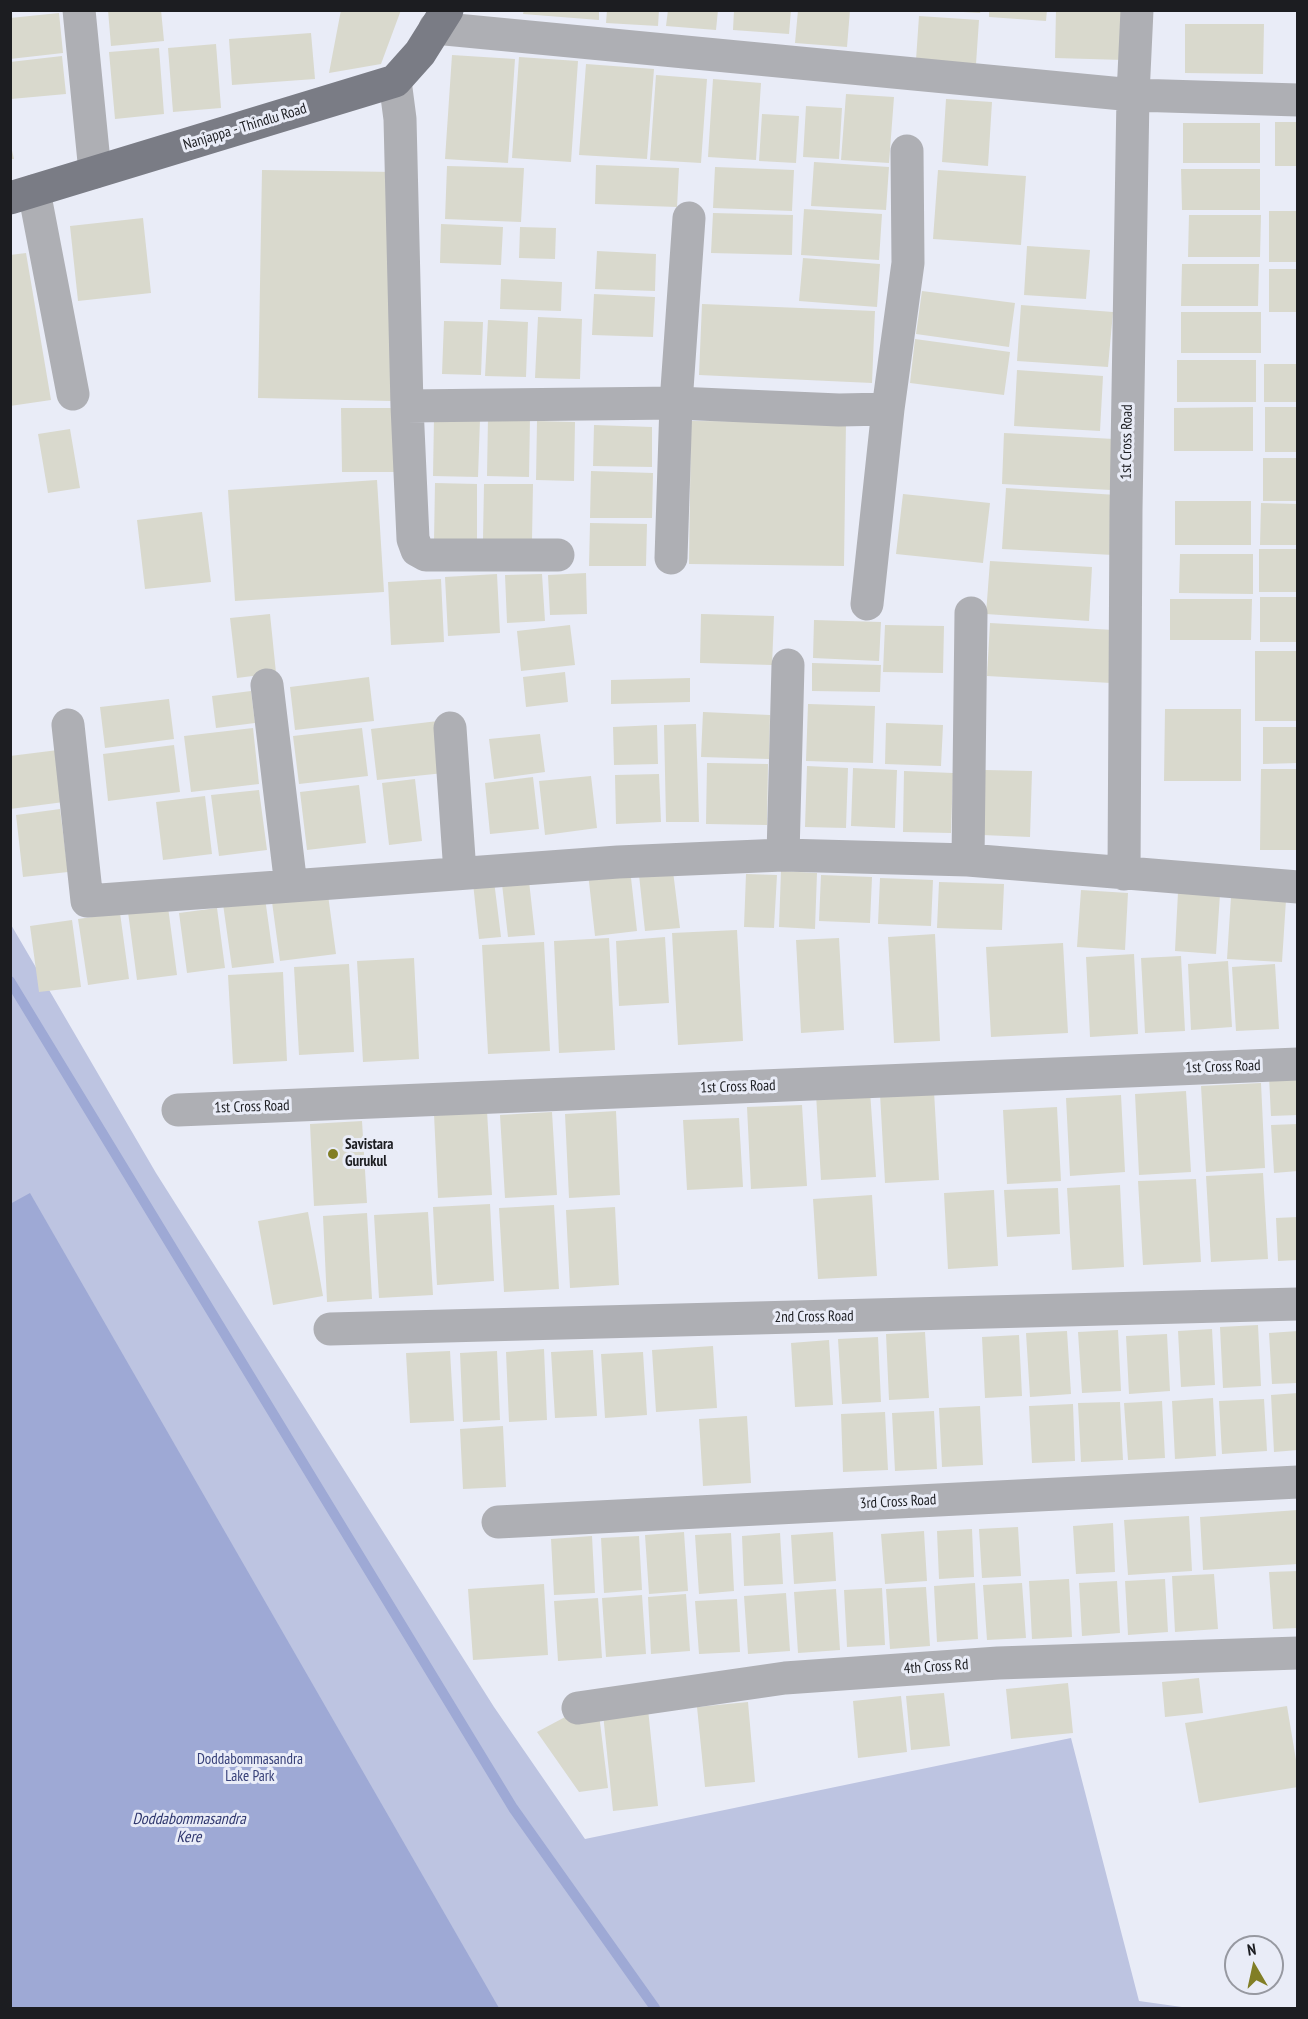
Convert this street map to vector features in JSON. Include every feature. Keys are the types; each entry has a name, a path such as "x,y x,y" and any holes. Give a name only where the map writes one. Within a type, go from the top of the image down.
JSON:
{"main road":[{"path":"394,81 420,53 441,19"},
{"name":"Nanjappa - Thindlu Road","path":"22,194 394,81"}],"street":[{"path":"79,10 95,172"},
{"name":"1st Cross Road","path":"1124,874 1126,510 1133,95 1137,10"},
{"path":"441,19 1133,95 1298,100"},
{"path":"394,81 400,119 407,406 413,539 417,550 426,555 558,555"},
{"path":"867,604 888,409 908,263 907,151"},
{"path":"22,194 74,394"},
{"path":"671,558 676,403 689,218"},
{"path":"407,406 676,403 839,410 888,409"},
{"path":"968,860 971,613"},
{"path":"783,855 788,664"},
{"path":"267,685 291,886"},
{"path":"68,725 87,901 618,862 783,855 968,860 1298,887"},
{"path":"450,728 460,873"},
{"name":"1st Cross Road","path":"178,1110 1298,1064"},
{"name":"2nd Cross Road","path":"330,1329 1298,1304"},
{"name":"3rd Cross Road","path":"498,1522 1298,1482"},
{"name":"4th Cross Rd","path":"578,1708 785,1678 998,1663 1298,1653"}],"green space":[{"name":"Doddabommasandra Lake Park","path":"10,923 156,1173 494,1707 585,1839 1071,1738 1139,2001 1189,2008 11,2008"}],"water":[{"name":"Doddabommasandra Kere","path":"30,1193 499,2008 11,2008 10,1204"}],"building":[{"path":"108,10 161,10 164,41 111,46"},
{"path":"341,10 401,10 381,64 329,73"},
{"path":"524,10 599,10 599,20 523,14"},
{"path":"607,10 659,10 658,26 606,23"},
{"path":"668,10 718,10 716,30 666,26"},
{"path":"734,10 791,10 789,34 733,30"},
{"path":"798,10 850,10 847,47 795,43"},
{"path":"963,10 981,10 980,13 963,12"},
{"path":"989,10 1047,10 1046,21 989,17"},
{"path":"1056,10 1125,10 1124,60 1055,58"},
{"path":"59,13 63,53 10,59 10,18"},
{"path":"919,16 979,20 976,64 916,60"},
{"path":"1185,24 1264,24 1263,74 1185,73"},
{"path":"311,33 315,79 232,85 229,39"},
{"path":"216,44 221,108 173,112 168,48"},
{"path":"159,48 164,114 115,119 109,52"},
{"path":"452,55 515,59 508,163 445,159"},
{"path":"62,56 66,94 11,99 10,62"},
{"path":"519,57 578,61 571,162 512,158"},
{"path":"586,64 654,69 647,159 579,155"},
{"path":"656,75 707,79 701,163 650,160"},
{"path":"713,79 761,83 756,160 708,157"},
{"path":"846,94 894,97 889,163 841,160"},
{"path":"946,99 992,102 988,166 942,162"},
{"path":"806,106 842,108 839,159 803,157"},
{"path":"762,114 799,116 796,163 759,161"},
{"path":"1275,122 1298,122 1298,166 1275,166"},
{"path":"1183,123 1260,123 1260,163 1183,163"},
{"path":"10,142 14,159 10,159"},
{"path":"814,162 889,167 886,210 811,206"},
{"path":"596,165 679,168 677,207 595,204"},
{"path":"447,166 524,168 521,222 445,219"},
{"path":"715,167 794,170 792,211 713,208"},
{"path":"1181,169 1260,169 1260,210 1182,210"},
{"path":"262,170 395,172 391,401 258,398"},
{"path":"938,170 1026,176 1021,245 933,239"},
{"path":"804,209 882,214 879,260 801,255"},
{"path":"1269,211 1298,211 1298,262 1269,262"},
{"path":"713,213 793,215 792,255 711,253"},
{"path":"1189,215 1261,215 1260,257 1188,257"},
{"path":"143,218 151,293 78,301 70,226"},
{"path":"441,224 503,227 501,265 440,263"},
{"path":"520,227 556,228 555,259 519,258"},
{"path":"1027,246 1090,250 1086,299 1024,295"},
{"path":"597,251 656,254 655,291 595,289"},
{"path":"26,253 51,400 10,406 10,255"},
{"path":"803,258 880,264 877,307 799,301"},
{"path":"1182,264 1259,264 1258,306 1181,306"},
{"path":"1269,269 1298,269 1298,312 1269,312"},
{"path":"501,279 562,282 561,311 500,309"},
{"path":"922,291 1015,303 1009,347 916,334"},
{"path":"594,294 655,297 653,337 592,335"},
{"path":"702,304 875,311 872,383 699,375"},
{"path":"1021,305 1113,312 1108,367 1017,361"},
{"path":"1181,312 1261,312 1261,353 1181,353"},
{"path":"538,317 582,319 580,379 535,378"},
{"path":"488,320 528,322 526,377 485,376"},
{"path":"444,321 483,322 481,375 442,374"},
{"path":"915,339 1010,352 1004,395 910,383"},
{"path":"1177,360 1256,360 1256,402 1177,402"},
{"path":"1264,364 1298,364 1298,402 1264,402"},
{"path":"1017,370 1103,376 1100,431 1014,426"},
{"path":"1253,407 1253,451 1174,451 1174,408"},
{"path":"1265,407 1298,407 1298,452 1265,452"},
{"path":"341,408 397,408 398,472 342,472"},
{"path":"488,417 530,417 529,477 487,476"},
{"path":"434,418 480,419 478,477 433,476"},
{"path":"537,421 575,422 574,481 536,480"},
{"path":"691,421 846,422 844,566 689,564"},
{"path":"594,425 652,427 652,467 593,466"},
{"path":"70,429 80,488 48,493 38,434"},
{"path":"1004,433 1114,439 1111,490 1002,484"},
{"path":"1263,458 1298,458 1298,501 1263,501"},
{"path":"591,471 653,473 652,518 590,518"},
{"path":"377,480 384,592 235,601 228,490"},
{"path":"435,483 477,484 477,542 434,541"},
{"path":"484,484 533,484 532,540 483,539"},
{"path":"1006,488 1117,495 1113,555 1002,549"},
{"path":"903,494 990,503 983,563 896,554"},
{"path":"1175,501 1251,501 1251,545 1175,545"},
{"path":"1261,503 1298,504 1298,545 1260,545"},
{"path":"202,512 211,582 145,589 137,520"},
{"path":"590,523 647,524 646,566 589,566"},
{"path":"1259,549 1298,549 1298,592 1259,592"},
{"path":"1180,554 1253,554 1253,594 1179,593"},
{"path":"990,561 1092,567 1089,621 986,614"},
{"path":"586,573 587,614 550,615 548,575"},
{"path":"497,574 500,633 448,636 445,577"},
{"path":"542,574 545,621 507,623 505,575"},
{"path":"441,579 444,642 391,645 388,582"},
{"path":"1260,597 1298,597 1298,642 1260,642"},
{"path":"1170,599 1252,599 1251,640 1170,640"},
{"path":"270,614 276,673 237,678 230,618"},
{"path":"701,614 774,616 772,665 700,663"},
{"path":"814,620 881,622 879,661 813,658"},
{"path":"990,623 1114,630 1111,683 987,676"},
{"path":"570,625 575,665 521,671 517,631"},
{"path":"885,625 944,626 943,673 883,672"},
{"path":"1255,651 1298,651 1298,721 1255,721"},
{"path":"812,663 881,665 880,692 812,691"},
{"path":"565,672 568,702 526,707 523,677"},
{"path":"369,677 374,721 295,730 290,687"},
{"path":"690,678 690,702 611,704 611,680"},
{"path":"251,691 255,723 216,728 212,696"},
{"path":"169,699 174,739 105,748 100,707"},
{"path":"808,704 875,706 873,763 806,761"},
{"path":"1165,709 1241,709 1241,781 1164,781"},
{"path":"703,712 770,715 769,759 701,757"},
{"path":"438,721 444,773 377,780 371,729"},
{"path":"886,723 943,725 941,766 885,764"},
{"path":"696,724 699,822 666,822 664,725"},
{"path":"657,725 658,764 614,765 613,727"},
{"path":"1263,727 1298,727 1298,763 1263,764"},
{"path":"253,728 259,784 191,792 184,736"},
{"path":"362,728 368,776 299,784 293,736"},
{"path":"540,734 545,772 494,779 489,739"},
{"path":"174,745 180,792 108,801 103,754"},
{"path":"58,750 64,802 10,809 10,756"},
{"path":"707,763 768,764 767,825 706,824"},
{"path":"807,766 848,768 846,828 805,827"},
{"path":"853,768 897,770 895,828 851,826"},
{"path":"1261,769 1298,769 1298,850 1260,850"},
{"path":"985,770 1032,771 1030,837 982,835"},
{"path":"904,771 953,773 951,833 903,832"},
{"path":"659,774 661,822 616,824 615,775"},
{"path":"591,776 597,828 545,835 539,781"},
{"path":"533,777 539,829 490,834 485,783"},
{"path":"415,779 422,841 389,845 382,783"},
{"path":"359,785 366,843 307,850 300,792"},
{"path":"259,790 267,850 219,856 211,795"},
{"path":"205,796 212,854 163,860 156,802"},
{"path":"60,809 68,872 23,877 16,815"},
{"path":"630,869 637,931 595,936 588,873"},
{"path":"673,871 680,928 645,931 639,875"},
{"path":"781,871 817,873 815,929 779,927"},
{"path":"746,874 777,875 774,928 744,927"},
{"path":"821,875 872,877 870,923 819,921"},
{"path":"880,878 933,880 931,926 878,924"},
{"path":"494,881 501,937 479,939 473,883"},
{"path":"529,881 535,935 508,937 502,884"},
{"path":"939,882 1004,884 1002,930 937,928"},
{"path":"1081,890 1128,893 1125,950 1077,947"},
{"path":"1178,892 1220,894 1216,954 1175,951"},
{"path":"328,895 336,954 280,961 272,902"},
{"path":"1231,897 1286,900 1282,962 1227,959"},
{"path":"265,898 274,963 232,968 223,904"},
{"path":"168,907 177,975 137,980 128,912"},
{"path":"217,908 225,968 187,973 179,913"},
{"path":"120,913 129,979 88,985 78,919"},
{"path":"72,920 81,987 39,992 30,926"},
{"path":"737,930 743,1041 678,1045 672,933"},
{"path":"935,934 940,1041 894,1043 888,937"},
{"path":"665,937 669,1003 619,1006 616,941"},
{"path":"609,938 615,1050 559,1053 554,941"},
{"path":"839,938 844,1030 801,1033 796,940"},
{"path":"544,942 550,1051 488,1054 482,945"},
{"path":"1063,943 1068,1033 991,1037 986,947"},
{"path":"1134,954 1138,1034 1090,1037 1086,957"},
{"path":"1181,956 1185,1031 1145,1033 1141,958"},
{"path":"414,958 419,1059 363,1062 357,961"},
{"path":"1228,961 1232,1027 1191,1030 1188,964"},
{"path":"349,964 354,1052 299,1055 294,967"},
{"path":"1275,964 1279,1029 1236,1031 1232,967"},
{"path":"283,972 287,1061 233,1064 228,975"},
{"path":"1298,1075 1298,1115 1271,1116 1269,1077"},
{"path":"1261,1083 1265,1168 1206,1172 1201,1086"},
{"path":"870,1091 876,1177 821,1180 816,1094"},
{"path":"934,1091 939,1180 885,1183 880,1094"},
{"path":"1186,1091 1191,1172 1139,1175 1135,1094"},
{"path":"1121,1095 1125,1172 1070,1176 1066,1098"},
{"path":"802,1105 807,1186 751,1189 747,1107"},
{"path":"1057,1107 1061,1181 1007,1184 1003,1110"},
{"path":"487,1111 492,1195 438,1198 434,1114"},
{"path":"616,1111 620,1195 569,1198 565,1114"},
{"path":"552,1112 557,1195 505,1198 500,1115"},
{"path":"739,1118 743,1187 687,1190 683,1120"},
{"path":"362,1121 367,1203 314,1206 310,1124"},
{"path":"1298,1124 1298,1171 1274,1173 1271,1125"},
{"path":"1263,1173 1268,1259 1211,1262 1206,1176"},
{"path":"1196,1179 1201,1262 1143,1265 1138,1181"},
{"path":"1120,1185 1124,1267 1072,1270 1067,1188"},
{"path":"1058,1188 1060,1234 1007,1237 1004,1190"},
{"path":"994,1190 998,1266 948,1269 944,1193"},
{"path":"872,1195 877,1276 818,1279 813,1199"},
{"path":"490,1204 494,1281 437,1285 433,1207"},
{"path":"554,1205 559,1289 504,1292 499,1208"},
{"path":"615,1207 619,1285 570,1288 566,1210"},
{"path":"308,1212 323,1296 273,1305 258,1221"},
{"path":"428,1212 433,1295 379,1298 374,1215"},
{"path":"367,1213 372,1299 327,1302 323,1216"},
{"path":"1298,1217 1298,1260 1278,1261 1276,1218"},
{"path":"1258,1325 1261,1386 1223,1388 1220,1327"},
{"path":"1212,1329 1215,1385 1181,1387 1178,1331"},
{"path":"1118,1330 1121,1391 1082,1393 1078,1332"},
{"path":"1067,1331 1071,1394 1030,1397 1026,1333"},
{"path":"1298,1331 1298,1383 1272,1384 1269,1333"},
{"path":"925,1332 929,1398 889,1400 886,1334"},
{"path":"1167,1334 1170,1391 1129,1394 1126,1336"},
{"path":"1019,1335 1022,1396 985,1398 982,1337"},
{"path":"878,1337 881,1402 842,1404 838,1339"},
{"path":"829,1340 833,1405 795,1407 791,1343"},
{"path":"713,1346 717,1408 656,1412 652,1350"},
{"path":"544,1349 547,1420 509,1422 506,1352"},
{"path":"593,1350 597,1416 555,1418 551,1352"},
{"path":"450,1351 454,1421 410,1423 406,1353"},
{"path":"497,1351 500,1420 463,1422 460,1353"},
{"path":"643,1352 647,1415 605,1418 601,1354"},
{"path":"1298,1393 1298,1450 1274,1452 1271,1395"},
{"path":"1213,1398 1216,1456 1175,1459 1172,1401"},
{"path":"1264,1399 1267,1451 1222,1454 1219,1401"},
{"path":"1162,1401 1165,1458 1128,1460 1124,1403"},
{"path":"1120,1402 1123,1460 1081,1462 1078,1403"},
{"path":"1073,1404 1075,1461 1032,1463 1029,1406"},
{"path":"980,1406 983,1465 942,1467 939,1408"},
{"path":"934,1411 937,1469 895,1471 892,1413"},
{"path":"885,1412 888,1470 843,1472 841,1414"},
{"path":"747,1416 751,1483 703,1486 699,1419"},
{"path":"503,1426 506,1487 463,1489 460,1429"},
{"path":"1298,1510 1298,1564 1203,1570 1200,1517"},
{"path":"1189,1516 1192,1571 1128,1575 1124,1520"},
{"path":"1113,1523 1115,1572 1076,1574 1073,1526"},
{"path":"1018,1527 1021,1576 982,1578 979,1529"},
{"path":"972,1529 974,1577 939,1579 937,1531"},
{"path":"924,1531 927,1581 885,1584 881,1534"},
{"path":"684,1532 688,1591 649,1594 645,1535"},
{"path":"833,1532 836,1581 794,1584 791,1535"},
{"path":"731,1533 734,1591 699,1594 695,1535"},
{"path":"780,1533 783,1584 744,1586 742,1536"},
{"path":"592,1536 595,1593 554,1595 551,1539"},
{"path":"639,1536 642,1590 604,1593 601,1538"},
{"path":"1298,1571 1298,1628 1273,1629 1269,1572"},
{"path":"1214,1574 1218,1629 1175,1632 1172,1576"},
{"path":"1069,1579 1072,1637 1032,1639 1029,1581"},
{"path":"1165,1579 1168,1632 1128,1635 1125,1581"},
{"path":"1117,1581 1120,1633 1082,1636 1079,1583"},
{"path":"975,1583 978,1639 937,1642 934,1586"},
{"path":"1022,1583 1026,1638 987,1640 983,1585"},
{"path":"544,1584 548,1655 473,1660 468,1589"},
{"path":"926,1587 930,1646 890,1649 886,1589"},
{"path":"882,1588 885,1645 847,1647 844,1590"},
{"path":"836,1589 840,1650 798,1653 794,1592"},
{"path":"786,1593 790,1651 748,1654 744,1596"},
{"path":"686,1594 690,1651 651,1654 648,1597"},
{"path":"642,1595 646,1654 606,1657 602,1598"},
{"path":"598,1598 602,1658 558,1661 554,1601"},
{"path":"737,1599 740,1652 699,1654 695,1601"},
{"path":"1199,1678 1203,1713 1165,1717 1162,1682"},
{"path":"1068,1683 1073,1733 1011,1739 1006,1689"},
{"path":"944,1693 950,1746 911,1750 906,1696"},
{"path":"901,1696 907,1752 858,1758 853,1701"},
{"path":"748,1702 755,1782 705,1787 697,1707"},
{"path":"1287,1706 1298,1772 1298,1787 1199,1803 1185,1723"},
{"path":"648,1709 658,1806 613,1811 603,1714"},
{"path":"599,1714 608,1788 579,1792 537,1732 567,1716"}],"waterway":[{"path":"10,981 513,1808 655,2008"}],"place":[{"name":"Savistara Gurukul","path":"333,1154"}]}
